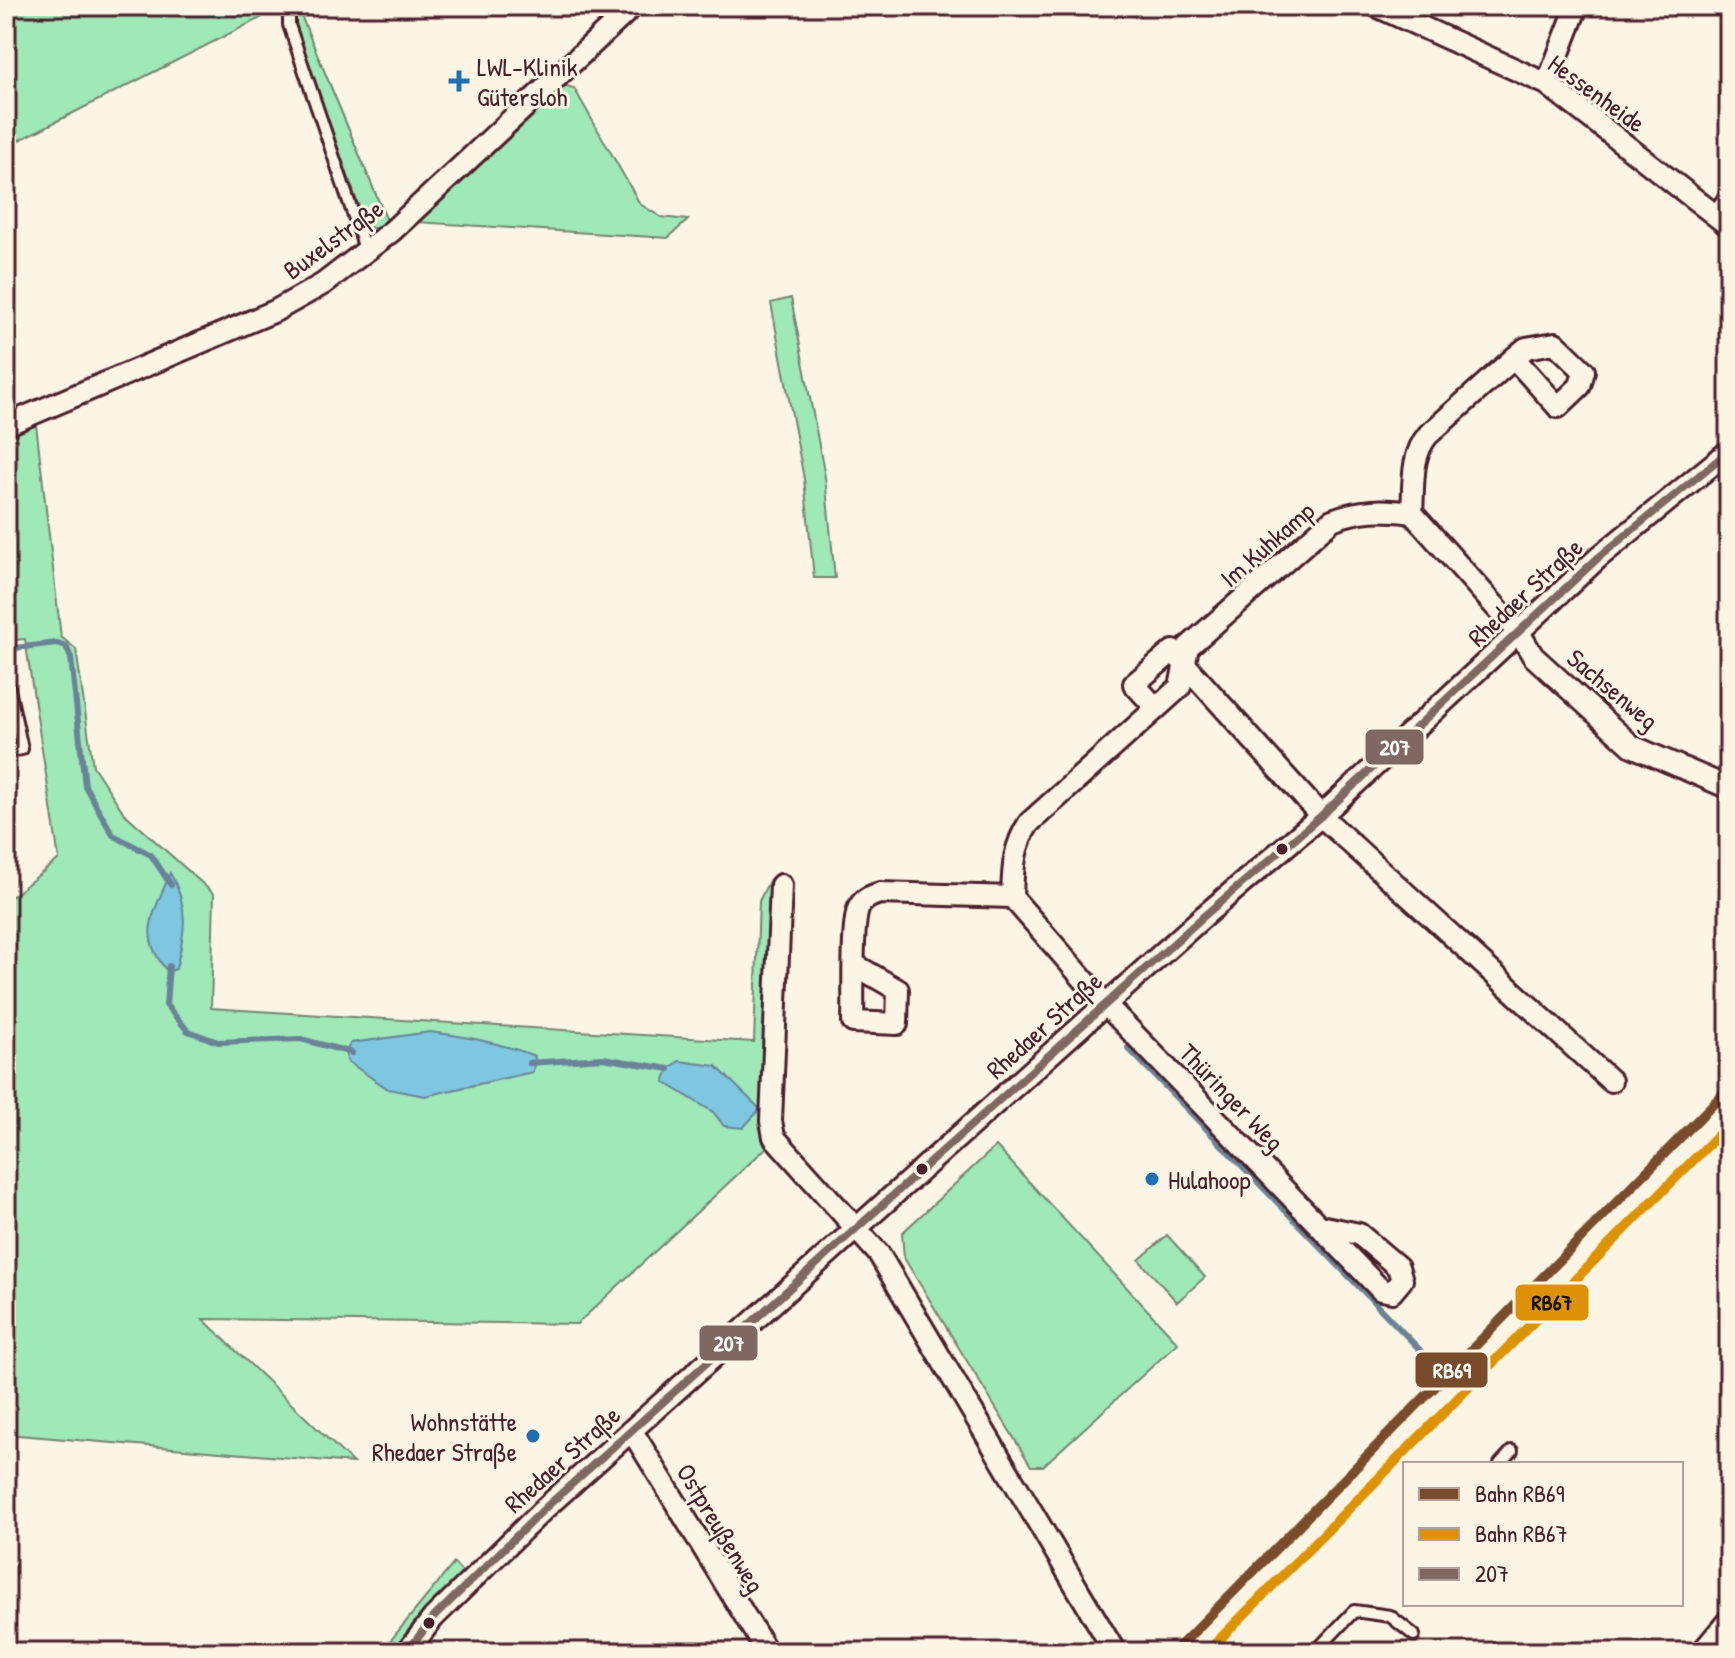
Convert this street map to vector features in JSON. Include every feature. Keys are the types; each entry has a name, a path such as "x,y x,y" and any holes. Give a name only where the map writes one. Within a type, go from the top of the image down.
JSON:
{"street":[{"name":"Buxelstraße","path":"6,425 275,311 323,284 366,252 633,6"},
{"name":"Hessenheide","path":"1376,6 1547,84 1725,214"},
{"path":"1547,84 1577,6"},
{"path":"1514,358 1420,445 1415,457 1412,513 1520,634"},
{"name":"Rhedaer Straße","path":"407,1652 472,1578 632,1431 1321,816 1520,634 1599,557 1729,451"},
{"name":"Im Kuhkamp","path":"1012,897 1013,860 1019,838 1029,823 1180,687 1188,647 1332,520 1354,512 1381,509 1412,513"},
{"name":"Sachsenweg","path":"1520,634 1533,656 1632,746 1729,788"},
{"path":"1156,708 1134,684 1173,651 1321,816 1611,1081"},
{"path":"781,885 771,1121 774,1137 879,1254 1115,1652"},
{"path":"855,965 857,910 865,898 880,893 1012,897 1106,1005"},
{"name":"Thüringer Weg","path":"1106,1005 1320,1226"},
{"name":"Ostpreußenweg","path":"632,1431 767,1652"},
{"path":"1702,1652 1725,1632"}],"lane":[{"path":"289,6 289,25 366,252"},
{"path":"6,752 22,749 7,680"},
{"path":"1502,1462 1512,1451"},
{"path":"1315,1652 1354,1611 1390,1616 1414,1635"}],"green space":[{"path":"6,6 284,6 6,147"},
{"path":"300,13 387,221 375,229 366,226 292,21"},
{"path":"563,85 574,88 640,204 661,217 688,220 668,238 415,222"},
{"path":"791,298 825,477 835,578 814,578 804,479 771,303"},
{"path":"36,424 61,637 76,649 93,766 124,813 214,894 211,1008 754,1042 759,901 769,881 773,902 766,1148 577,1324 203,1319 353,1463 6,1434 6,901 59,859 25,639 6,641 6,434"},
{"path":"996,1146 1178,1343 1043,1466 1031,1466 904,1258 902,1233"},
{"path":"1167,1235 1205,1277 1177,1302 1139,1260"},
{"path":"454,1563 463,1573 394,1652 381,1652"}],"water":[{"path":"170,873 181,897 184,920 176,969 168,972 158,959 150,935 154,913"},
{"path":"430,1032 483,1041 535,1056 533,1072 425,1096 388,1089 347,1061 346,1051 351,1043"},
{"path":"679,1061 716,1066 760,1109 743,1128 724,1126 713,1112 664,1082 669,1069"}],"waterway":[{"path":"6,649 57,643 66,646 71,658 85,786 113,835 151,855 171,885"},
{"path":"169,966 166,1005 188,1031 218,1042 301,1039 352,1053"},
{"path":"1128,1048 1423,1353"},
{"path":"529,1063 603,1058 669,1069"}],"railway":[{"path":"1209,1652 1729,1126"}],"rail line":[{"name":"RB69","path":"1174,1652 1729,1088"},
{"name":"RB67","path":"1207,1652 1729,1124"}],"transit line":[{"name":"207","path":"407,1652 433,1618 544,1509 1204,916 1321,816 1599,557 1729,451"}],"place":[{"name":"LWL-Klinik Gütersloh","path":"459,81"},
{"name":"Hulahoop","path":"1152,1179"},
{"name":"Wohnstätte Rhedaer Straße","path":"533,1436"}]}
